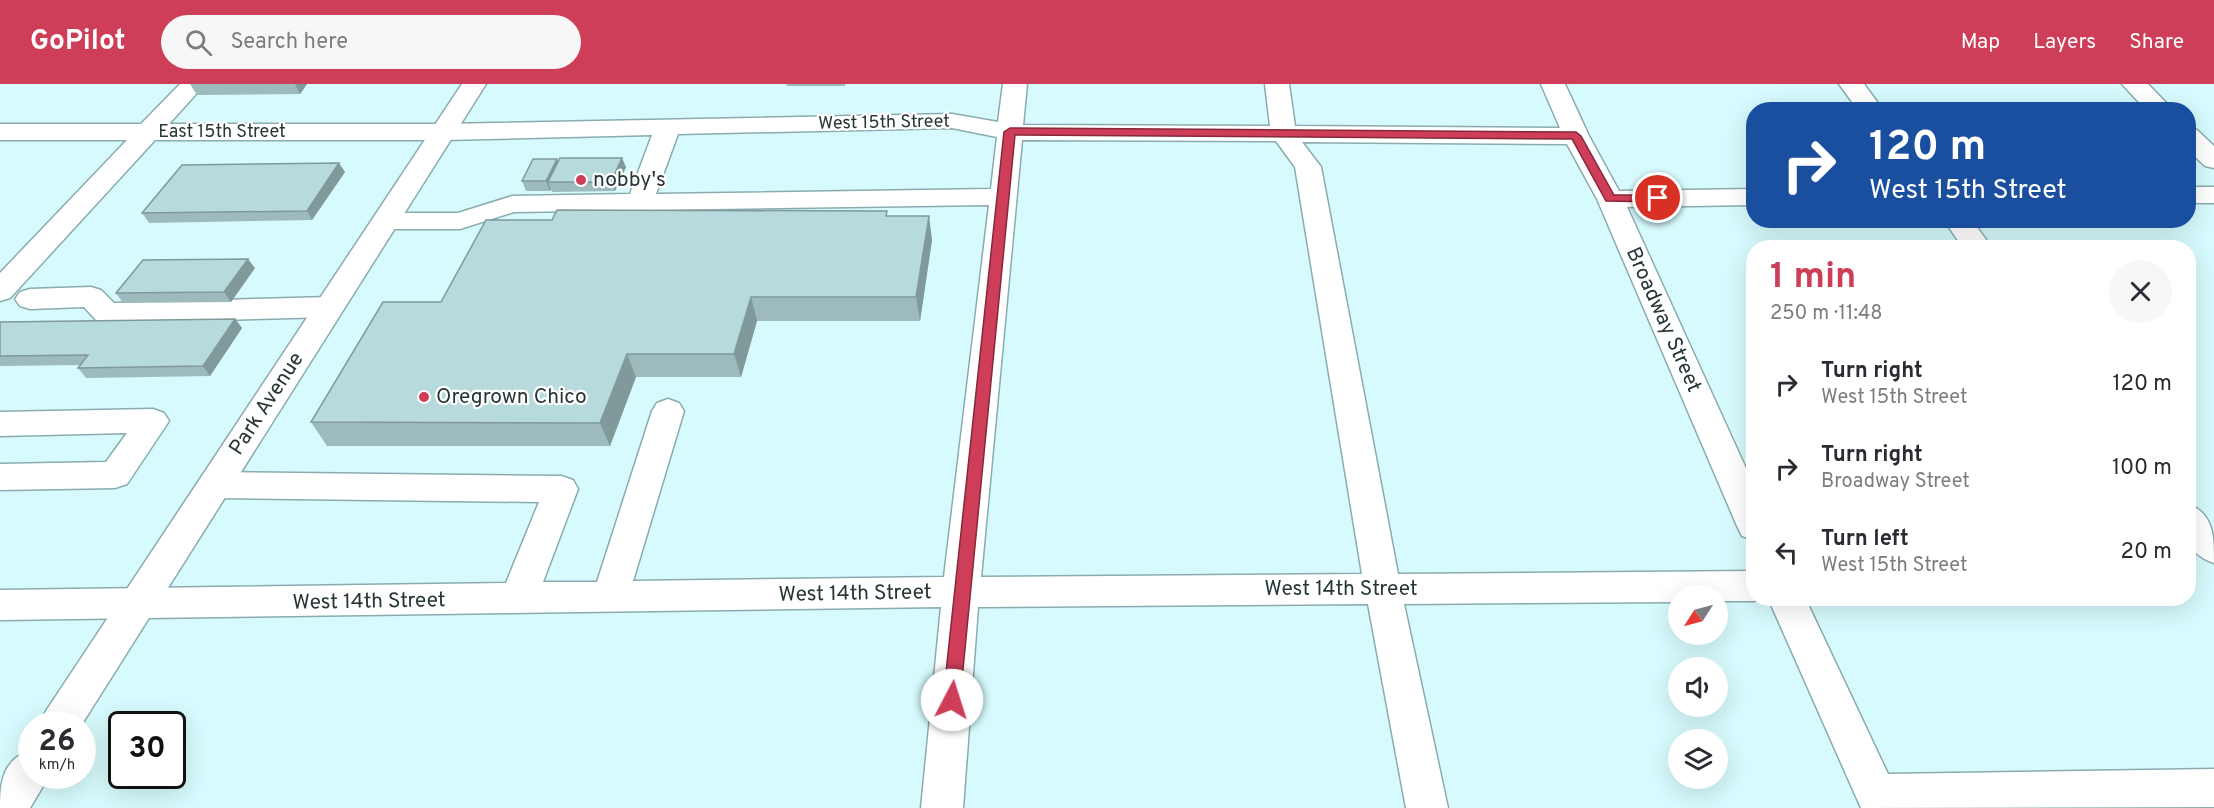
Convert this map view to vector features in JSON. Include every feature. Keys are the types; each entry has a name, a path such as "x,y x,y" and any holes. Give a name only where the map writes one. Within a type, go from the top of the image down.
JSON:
{"street":[{"path":"0,291 193,84"},
{"name":"Park Avenue","path":"68,711 474,84"},
{"path":"942,808 961,592 1015,84"},
{"path":"1277,84 1283,133 1308,167 1383,589 1427,808"},
{"name":"Broadway Street","path":"1553,84 1576,136 1610,199 1746,508"},
{"path":"1851,84 1865,102"},
{"path":"2134,84 2153,102"},
{"name":"West 15th Street","path":"444,132 952,121 1010,132 1576,136"},
{"path":"640,202 668,127"},
{"name":"East 15th Street","path":"0,132 444,132"},
{"path":"2196,143 2214,160"},
{"path":"2196,195 2214,195"},
{"path":"386,221 460,221 513,204 1002,197"},
{"path":"1610,199 1746,197"},
{"path":"30,299 92,297 107,313 330,307"},
{"path":"610,598 668,411"},
{"path":"0,424 153,421 115,475 0,477"},
{"path":"214,485 561,489 518,599"},
{"path":"2196,527 2214,549"},
{"name":"West 14th Street","path":"0,605 137,605 961,592 1746,586"},
{"path":"1790,606 1879,801 2214,788"},
{"path":"6,808 18,789"}],"building":[{"path":"560,158 622,158 611,182 548,182"},
{"path":"533,159 557,159 546,181 522,181"},
{"path":"339,163 307,211 142,213 182,165"},
{"path":"557,210 887,211 886,216 929,216 916,297 751,297 734,354 627,354 600,423 311,422 383,302 441,302 486,220 552,220"},
{"path":"248,259 224,292 116,293 143,260"},
{"path":"235,319 203,366 78,368 88,355 0,356 0,322"}],"place":[{"name":"nobby's","path":"581,180"},
{"name":"Oregrown Chico","path":"424,397"}],"route":[{"path":"952,700 961,592 1010,132 1576,136 1610,199 1658,198"}]}
